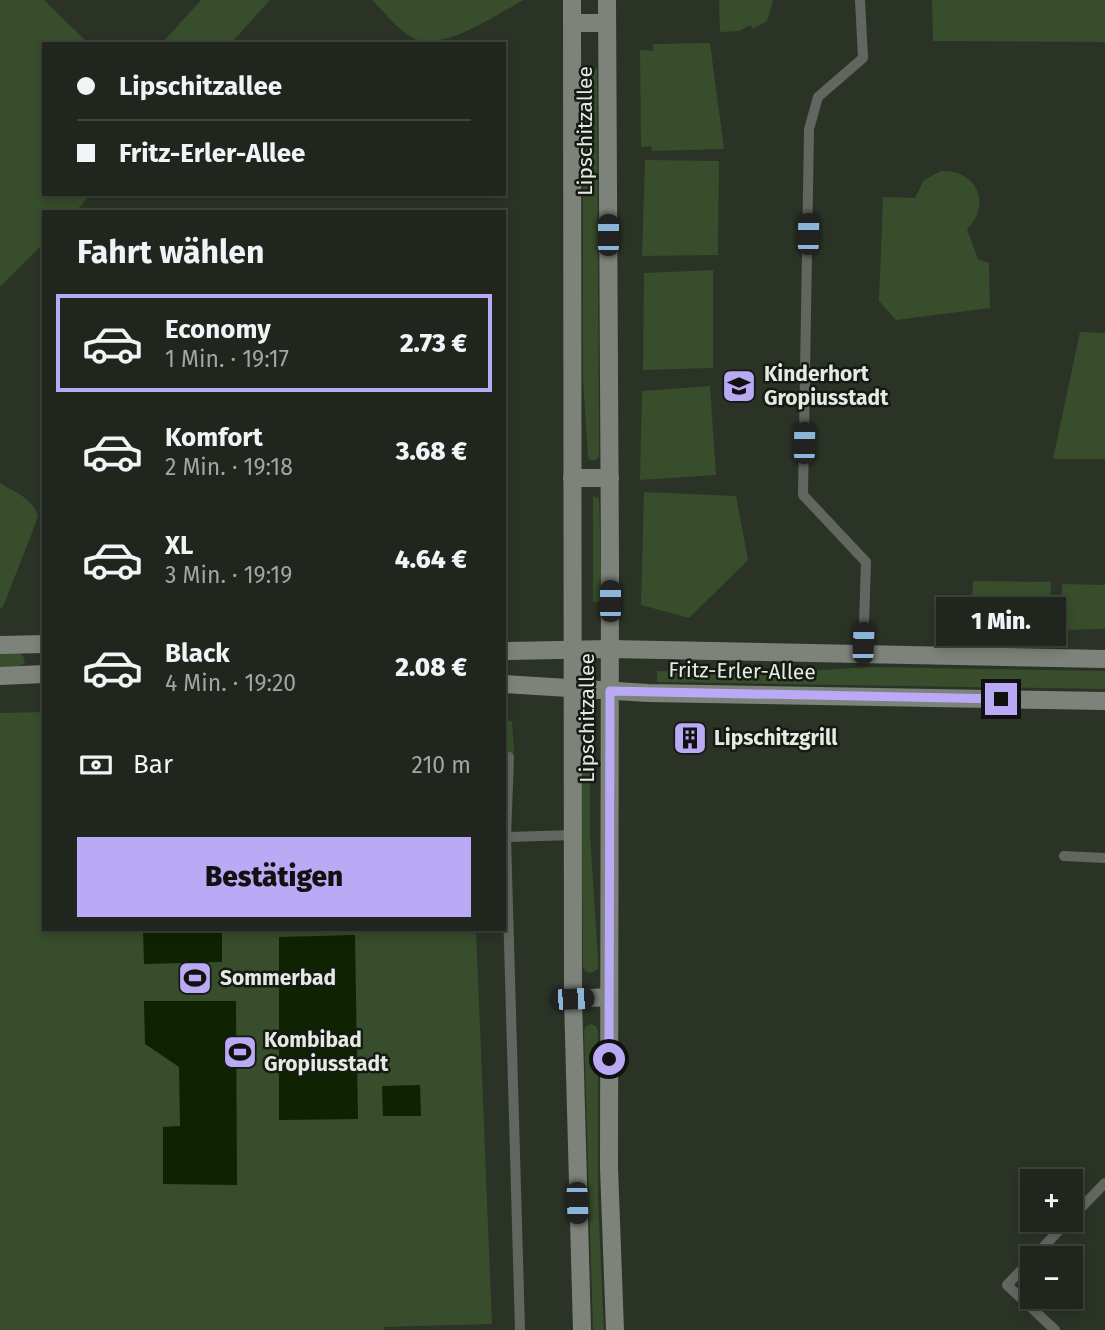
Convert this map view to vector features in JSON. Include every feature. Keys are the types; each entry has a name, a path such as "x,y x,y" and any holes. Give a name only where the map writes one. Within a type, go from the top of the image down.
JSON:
{"street":[{"name":"Lipschitzallee","path":"572,0 573,999 582,1330"},
{"name":"Lipschitzallee","path":"607,0 610,478 609,1168 615,1330"},
{"path":"572,23 607,23"},
{"path":"572,478 610,478"},
{"path":"0,645 42,644"},
{"name":"Fritz-Erler-Allee","path":"506,651 610,649 1105,659"},
{"path":"0,676 42,674"},
{"name":"Fritz-Erler-Allee","path":"506,684 610,691 1105,701"},
{"path":"573,999 609,997"}],"lane":[{"path":"860,0 863,58 818,97 809,129 803,495 866,562 863,655"},
{"path":"506,757 509,757 506,837 520,1330"},
{"path":"506,837 573,835"},
{"path":"1064,856 1105,858"},
{"path":"1083,1206 1105,1183"},
{"path":"1055,1330 1007,1284 1057,1232"}],"shaded area":[{"path":"0,0 44,0 87,42 42,42 42,196 89,196 77,210 42,210 42,245 0,287"},
{"path":"201,0 270,0 232,42 163,42"},
{"path":"372,0 524,0 469,30 438,41 424,41 413,38 402,30"},
{"path":"719,0 773,1 767,21 753,29 750,25 740,31 720,32"},
{"path":"932,0 1105,0 1105,42 933,41"},
{"path":"710,43 724,149 652,151 651,146 641,147 640,50 653,51 653,44"},
{"path":"583,69 597,69 599,456 596,460 590,460 588,457 583,379"},
{"path":"645,160 719,161 718,255 642,256"},
{"path":"941,171 964,176 977,190 979,209 967,229 978,259 989,263 990,308 896,320 879,301 883,197 915,198 924,180"},
{"path":"713,270 713,368 643,370 644,273"},
{"path":"1080,332 1105,333 1105,459 1053,459"},
{"path":"710,386 716,475 640,480 642,391"},
{"path":"0,483 28,501 38,517 3,607 0,608"},
{"path":"644,492 736,496 748,560 689,618 641,605"},
{"path":"593,496 599,498 602,602 593,602"},
{"path":"973,581 1051,582 1050,626 971,624"},
{"path":"1062,584 1105,585 1105,629 1061,630"},
{"path":"0,652 19,653 25,663 17,667 0,668"},
{"path":"869,667 1105,671 1105,689 657,682 657,671 776,673"},
{"name":"Kombibad Gropiusstadt","path":"42,712 42,931 476,931 492,1324 384,1327 384,1330 0,1330 0,713"},
{"path":"506,720 512,721 514,753 506,753"},
{"path":"581,737 590,738 590,834 598,959 598,969 591,973 586,972 583,967"},
{"path":"143,931 222,931 222,962 144,964"},
{"path":"355,935 358,1119 279,1120 279,937"},
{"path":"144,1001 236,1001 237,1185 163,1184 163,1127 180,1126 179,1067 145,1044"},
{"path":"586,1026 596,1026 598,1031 598,1200 604,1330 593,1330 584,1031"},
{"path":"420,1085 421,1116 383,1116 382,1086"}],"place":[{"name":"Kinderhort Gropiusstadt","path":"739,386"},
{"name":"Lipschitzgrill","path":"690,738"},
{"name":"Sommerbad","path":"195,978"},
{"name":"Kombibad Gropiusstadt","path":"240,1052"}],"route":[{"path":"609,1059 610,691 1001,699"}]}
